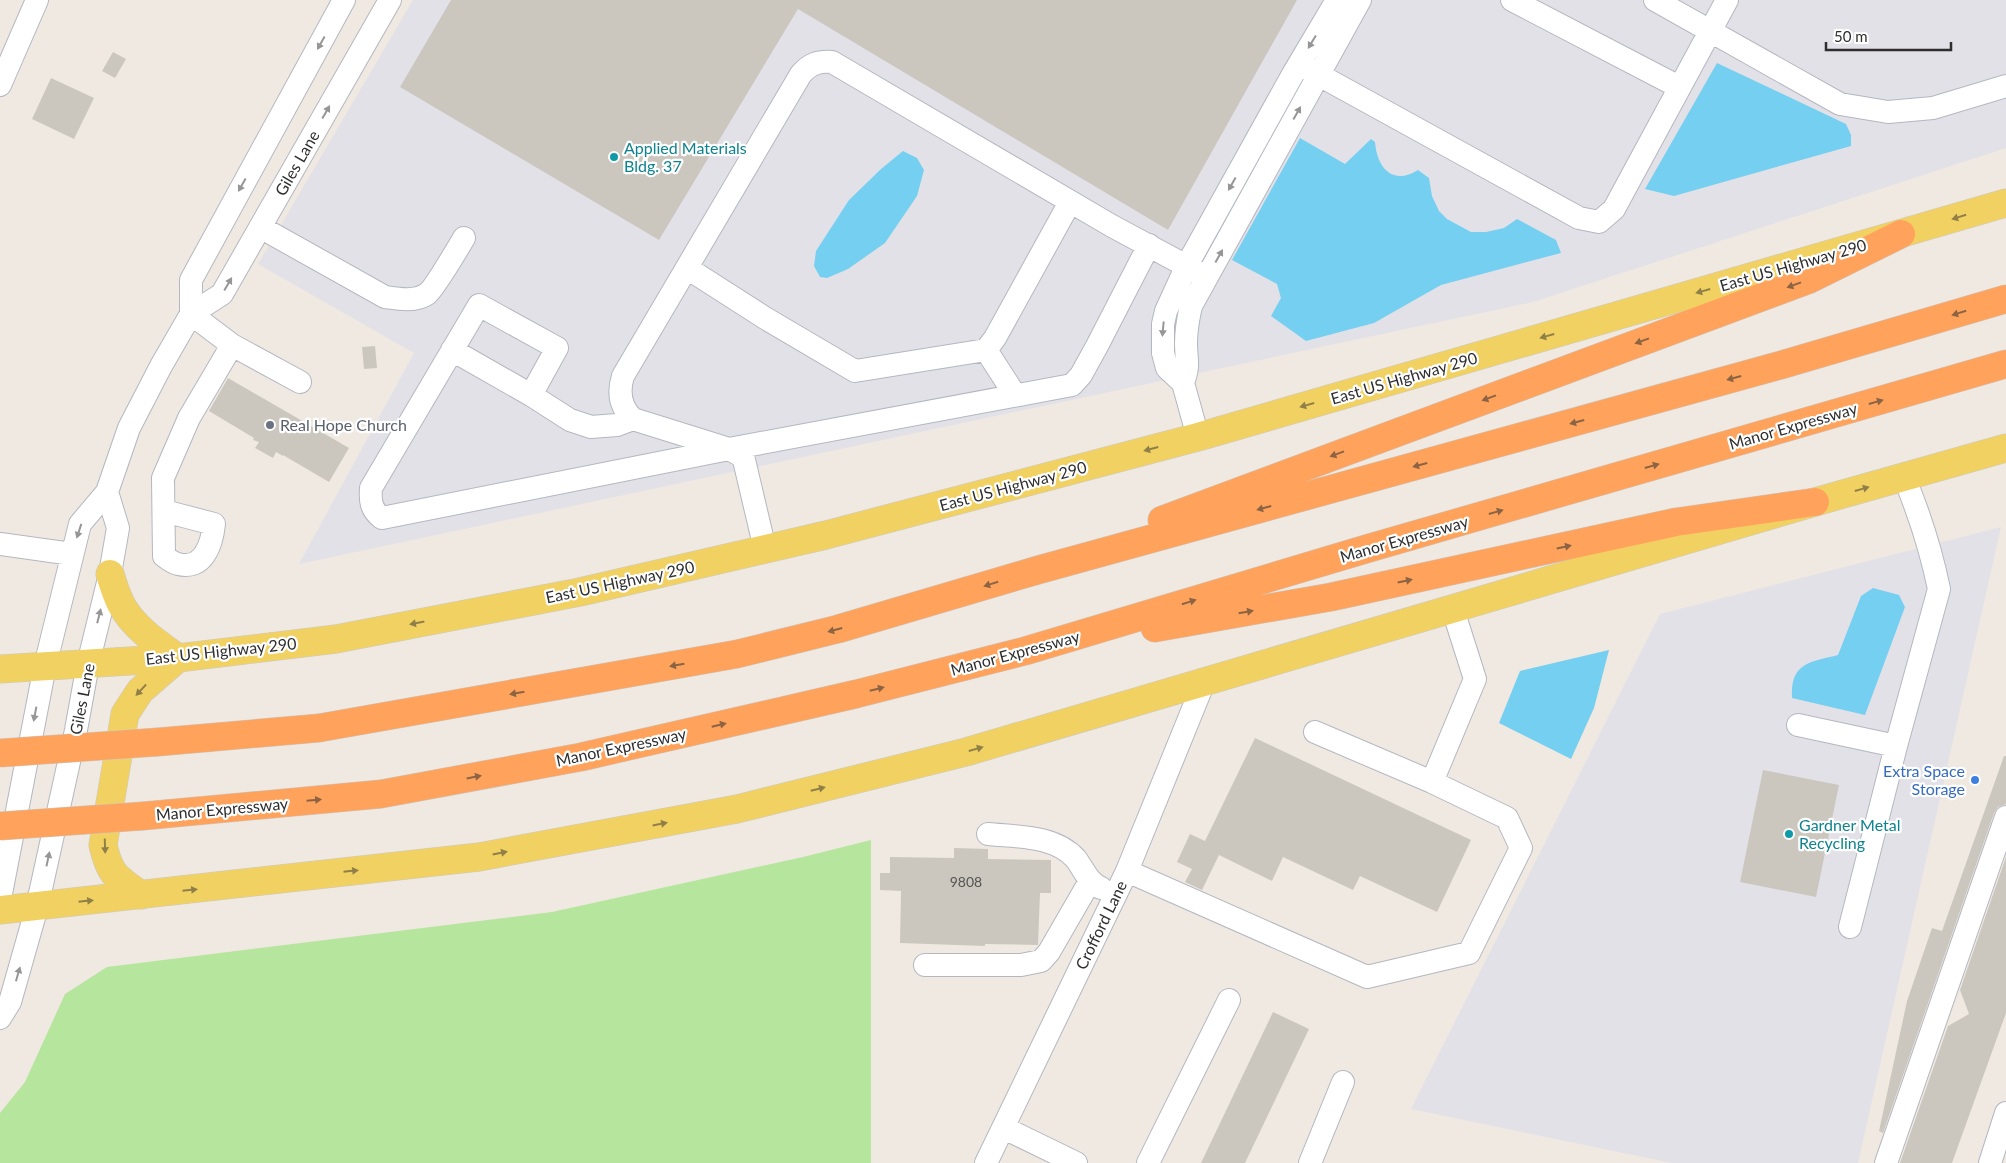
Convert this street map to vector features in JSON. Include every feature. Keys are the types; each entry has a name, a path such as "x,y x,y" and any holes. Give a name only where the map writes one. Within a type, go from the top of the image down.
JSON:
{"highway":[{"path":"1038,570 1213,500 1808,280 1902,234"},
{"path":"0,753 319,728 737,654 838,629 1038,570 1781,366 2006,299"},
{"name":"Manor Expressway","path":"0,826 143,816 381,794 581,757 846,696 1025,651 1366,549 2006,364"},
{"path":"1025,651 1331,597 1676,522 1815,502"}],"main road":[{"name":"East US Highway 290","path":"0,669 178,658 336,639 580,592 836,533 1198,437 2006,203"},
{"path":"0,910 479,857 737,809 966,752 1815,502 2006,448"},
{"path":"110,574 122,605 135,622 146,635 178,658 140,690 125,714 103,845 107,864 115,877 142,895"}],"street":[{"path":"0,86 37,0"},
{"name":"Giles Lane","path":"0,899 44,666 80,524 107,492 129,428 190,314 191,280 344,0"},
{"name":"Giles Lane","path":"190,314 222,294 390,0"},
{"path":"1183,383 1189,366 1186,344 1187,324 1191,306 1309,69 1337,0"},
{"path":"1198,437 1183,383 1167,368 1162,338 1166,311 1187,265 1309,69 1360,0"},
{"path":"1512,0 1679,87"},
{"path":"1655,0 1840,104 1888,112 1932,108 2006,86"},
{"path":"1309,69 1579,218 1599,222 1614,208 1727,0"},
{"path":"765,549 744,460 740,455 729,449 633,418 622,405 620,387 623,376 801,74 808,67 822,61 832,62 1070,202 1207,277"},
{"path":"687,268 855,371 986,350 1070,202"},
{"path":"260,227 385,297 397,299 415,299 428,293 464,238"},
{"path":"531,395 557,348 478,305 371,488 370,502 377,514 382,518 729,449 1072,385 1081,375 1149,245"},
{"path":"190,314 232,345 300,382"},
{"path":"164,512 163,478 189,418 232,345"},
{"path":"452,350 531,395 570,420 590,427 616,425 633,418"},
{"path":"986,350 1015,395"},
{"path":"1850,927 1896,746 1939,589 1934,563 1914,501 1904,477"},
{"name":"Giles Lane","path":"0,1018 10,1002 38,907 76,730 88,664 110,574 118,528 107,492"},
{"path":"0,544 72,554"},
{"path":"1432,782 1475,679 1453,610"},
{"name":"Crofford Lane","path":"986,1163 1116,894 1204,682"},
{"path":"1798,725 1896,746"},
{"path":"1126,871 1367,977 1469,953 1521,848 1507,818 1432,782 1315,732"},
{"path":"1886,1163 2006,817"},
{"path":"988,834 1056,844 1074,858 1090,881 1116,894"},
{"path":"1041,961 1049,952 1090,881"},
{"path":"925,965 1021,965 1041,961 1082,964"},
{"path":"1148,1163 1229,1000"},
{"path":"1310,1163 1343,1082"},
{"path":"1990,1163 2006,1113"},
{"path":"1004,1128 1076,1163"}],"shaded area":[{"path":"413,0 2006,0 2006,148 1533,302 299,564 414,353 258,264"},
{"path":"2001,527 1858,1163 1672,1163 1411,1109 1660,614"}],"green space":[{"path":"871,840 871,1163 0,1163 0,1113 25,1082 65,994 107,967 552,912 803,857"}],"water":[{"path":"1717,63 1846,124 1851,135 1851,146 1674,196 1645,189"},
{"path":"1300,138 1345,164 1371,139 1375,142 1379,160 1388,172 1401,176 1418,170 1429,178 1432,196 1439,211 1447,219 1471,232 1486,232 1504,228 1517,219 1556,240 1561,253 1441,285 1374,323 1306,341 1271,316 1281,298 1277,284 1232,260"},
{"path":"903,151 917,158 924,170 917,196 885,243 848,269 827,278 820,277 814,266 816,251 849,200"},
{"path":"1873,588 1899,595 1905,607 1865,715 1792,698 1792,686 1799,670 1811,662 1838,655 1861,596"},
{"path":"1609,650 1594,708 1571,759 1499,723 1520,671"}],"building":[{"name":"Applied Materials Bldg. 37","path":"451,0 1297,0 1168,230 798,9 659,240 400,87"},
{"path":"113,52 126,59 115,78 102,71"},
{"path":"51,78 94,98 74,139 32,119"},
{"path":"375,346 377,368 364,369 362,347"},
{"name":"Real Hope Church","path":"228,378 349,448 329,482 283,455 276,452 273,458 255,448 259,442 209,411"},
{"path":"1255,738 1471,840 1437,912 1360,876 1353,890 1283,857 1272,881 1219,855 1202,890 1185,882 1192,869 1177,862 1190,834 1205,841"},
{"path":"2004,756 2006,756 2006,804 1998,807 1994,813 1883,1133 1879,1131 1907,1001 1932,928 1942,931"},
{"name":"Gardner Metal Recycling","path":"1763,770 1839,785 1816,897 1740,882"},
{"path":"954,848 988,849 988,859 1051,860 1051,893 1040,893 1038,945 985,944 985,946 900,943 901,891 880,890 880,873 890,873 890,857 954,858"},
{"path":"2006,857 2006,1013 1952,1163 1900,1163 1948,1026 1969,1014 1960,990"},
{"path":"1273,1012 1309,1029 1245,1163 1201,1163"}],"place":[{"name":"Applied Materials Bldg. 37","path":"614,157"},
{"name":"Real Hope Church","path":"270,425"},
{"name":"Extra Space Storage","path":"1975,780"},
{"name":"Gardner Metal Recycling","path":"1789,834"}]}
